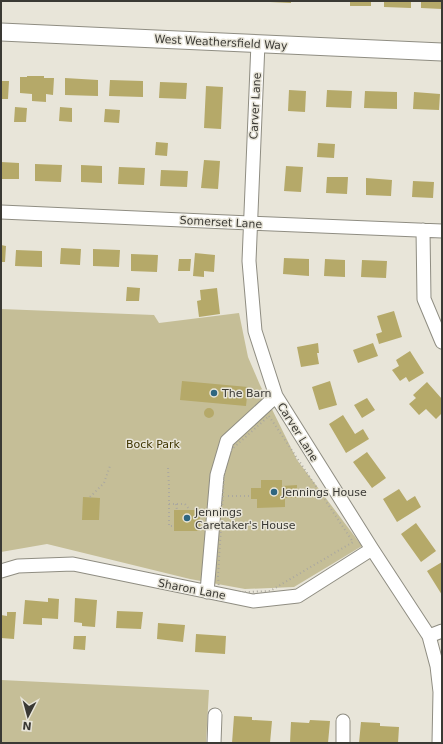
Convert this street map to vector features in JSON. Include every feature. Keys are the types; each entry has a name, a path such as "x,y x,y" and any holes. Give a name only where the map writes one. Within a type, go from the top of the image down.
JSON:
{"street":[{"name":"West Weathersfield Way","path":"1,32 442,52"},
{"name":"Carver Lane","path":"258,43 249,261 255,331 276,396 372,549 429,636 437,666 440,692 439,743"},
{"name":"Somerset Lane","path":"1,212 442,231"},
{"path":"423,230 424,300 442,342"},
{"path":"207,592 217,475 227,441 276,396"},
{"name":"Sharon Lane","path":"1,571 18,566 73,564 253,601 298,596 372,549"},
{"path":"429,636 442,631"},
{"path":"214,743 215,715"},
{"path":"343,721 343,743"}],"path":[{"path":"227,594 270,591 353,542 269,416"},
{"path":"90,497 104,483 110,466"},
{"path":"168,468 169,526 174,526"},
{"path":"222,496 251,496"},
{"path":"169,504 186,504 190,510"},
{"path":"176,504 177,510"}],"green space":[{"name":"Bock Park","path":"1,309 154,315 159,323 239,313 248,357 297,460 362,546 294,587 245,589 190,579 47,544 1,552"},
{"path":"1,680 209,690 206,743 1,743"}],"building":[{"path":"291,1 291,3 270,2"},
{"path":"350,1 371,1 371,6 350,6"},
{"path":"384,1 411,1 411,8 384,7"},
{"path":"421,1 442,1 442,9 421,8"},
{"path":"44,76 44,78 54,78 53,95 46,94 46,102 32,101 32,94 20,93 20,77"},
{"path":"65,78 98,80 98,96 65,95"},
{"path":"110,80 143,81 143,97 109,96"},
{"path":"1,81 9,81 8,99 1,99"},
{"path":"160,82 187,83 186,99 159,98"},
{"path":"206,86 223,87 221,129 204,128"},
{"path":"289,90 306,91 305,112 288,111"},
{"path":"327,90 352,91 351,108 326,107"},
{"path":"365,91 397,92 397,109 364,108"},
{"path":"414,92 440,94 439,110 413,109"},
{"path":"15,107 27,108 26,122 14,122"},
{"path":"60,107 72,108 72,122 59,121"},
{"path":"105,109 120,110 119,123 104,122"},
{"path":"156,142 168,143 167,156 155,155"},
{"path":"318,143 335,144 334,158 317,157"},
{"path":"204,160 220,161 218,189 201,188"},
{"path":"1,162 19,163 19,179 1,179"},
{"path":"35,164 62,165 61,182 35,181"},
{"path":"81,165 102,166 102,183 81,182"},
{"path":"286,166 303,167 301,192 284,191"},
{"path":"119,167 145,168 144,185 118,184"},
{"path":"161,170 188,171 187,187 160,186"},
{"path":"327,177 348,177 347,194 326,193"},
{"path":"366,178 392,180 391,196 366,195"},
{"path":"413,181 434,182 433,198 412,197"},
{"path":"1,245 6,246 5,262 1,262"},
{"path":"61,248 81,249 80,265 60,264"},
{"path":"93,249 120,250 119,267 93,266"},
{"path":"16,250 42,251 42,267 15,266"},
{"path":"195,253 215,255 214,272 204,271 204,277 193,276"},
{"path":"131,254 158,255 157,272 131,271"},
{"path":"284,258 309,259 309,276 283,274"},
{"path":"179,259 191,259 190,271 178,271"},
{"path":"325,259 345,260 345,277 324,276"},
{"path":"362,260 387,261 386,278 361,277"},
{"path":"127,287 140,288 139,301 126,301"},
{"path":"217,288 220,314 199,317 197,301 201,300 200,290"},
{"path":"394,311 402,337 379,344 376,334 382,332 377,316"},
{"path":"318,343 319,353 317,353 319,364 301,367 297,347"},
{"path":"373,343 378,356 358,363 353,350"},
{"path":"410,351 424,373 409,382 406,377 400,381 392,370 399,366 396,360"},
{"name":"The Barn","path":"182,381 248,387 246,406 180,400"},
{"path":"330,381 337,405 319,410 312,387"},
{"path":"427,382 442,399 442,413 436,419 426,409 419,415 409,404 416,398 413,395"},
{"path":"367,398 375,410 362,418 354,405"},
{"path":"207,408 211,408 213,409 213,417 207,418 204,415 204,411"},
{"path":"343,415 355,434 363,429 369,439 346,453 329,424"},
{"path":"367,452 386,478 372,488 353,462"},
{"name":"Jennings House","path":"261,480 282,480 282,486 297,485 297,498 285,498 285,507 257,508 257,499 251,499 251,488 261,488"},
{"path":"399,489 407,501 415,496 421,507 397,522 383,499"},
{"path":"83,497 100,498 99,520 82,520"},
{"name":"Jennings Caretaker's House","path":"174,510 200,510 200,531 174,531"},
{"path":"416,523 436,551 421,562 401,534"},
{"path":"442,562 442,595 427,571"},
{"path":"48,598 59,599 58,619 42,618 42,625 23,624 25,600 48,602"},
{"path":"75,598 97,600 95,627 82,626 82,623 74,622"},
{"path":"117,611 143,612 141,629 116,628"},
{"path":"7,612 16,612 14,639 1,638 1,615 7,616"},
{"path":"158,623 185,625 183,642 157,639"},
{"path":"196,634 226,636 225,654 195,652"},
{"path":"74,636 86,636 85,650 73,649"},
{"path":"234,716 252,717 252,720 272,721 270,743 232,743"},
{"path":"310,720 330,721 328,743 290,743 291,722 309,723"},
{"path":"361,722 380,723 380,726 399,727 398,743 359,743"}],"place":[{"name":"The Barn","path":"214,393"},
{"name":"Jennings House","path":"274,492"},
{"name":"Jennings Caretaker's House","path":"187,518"}]}
